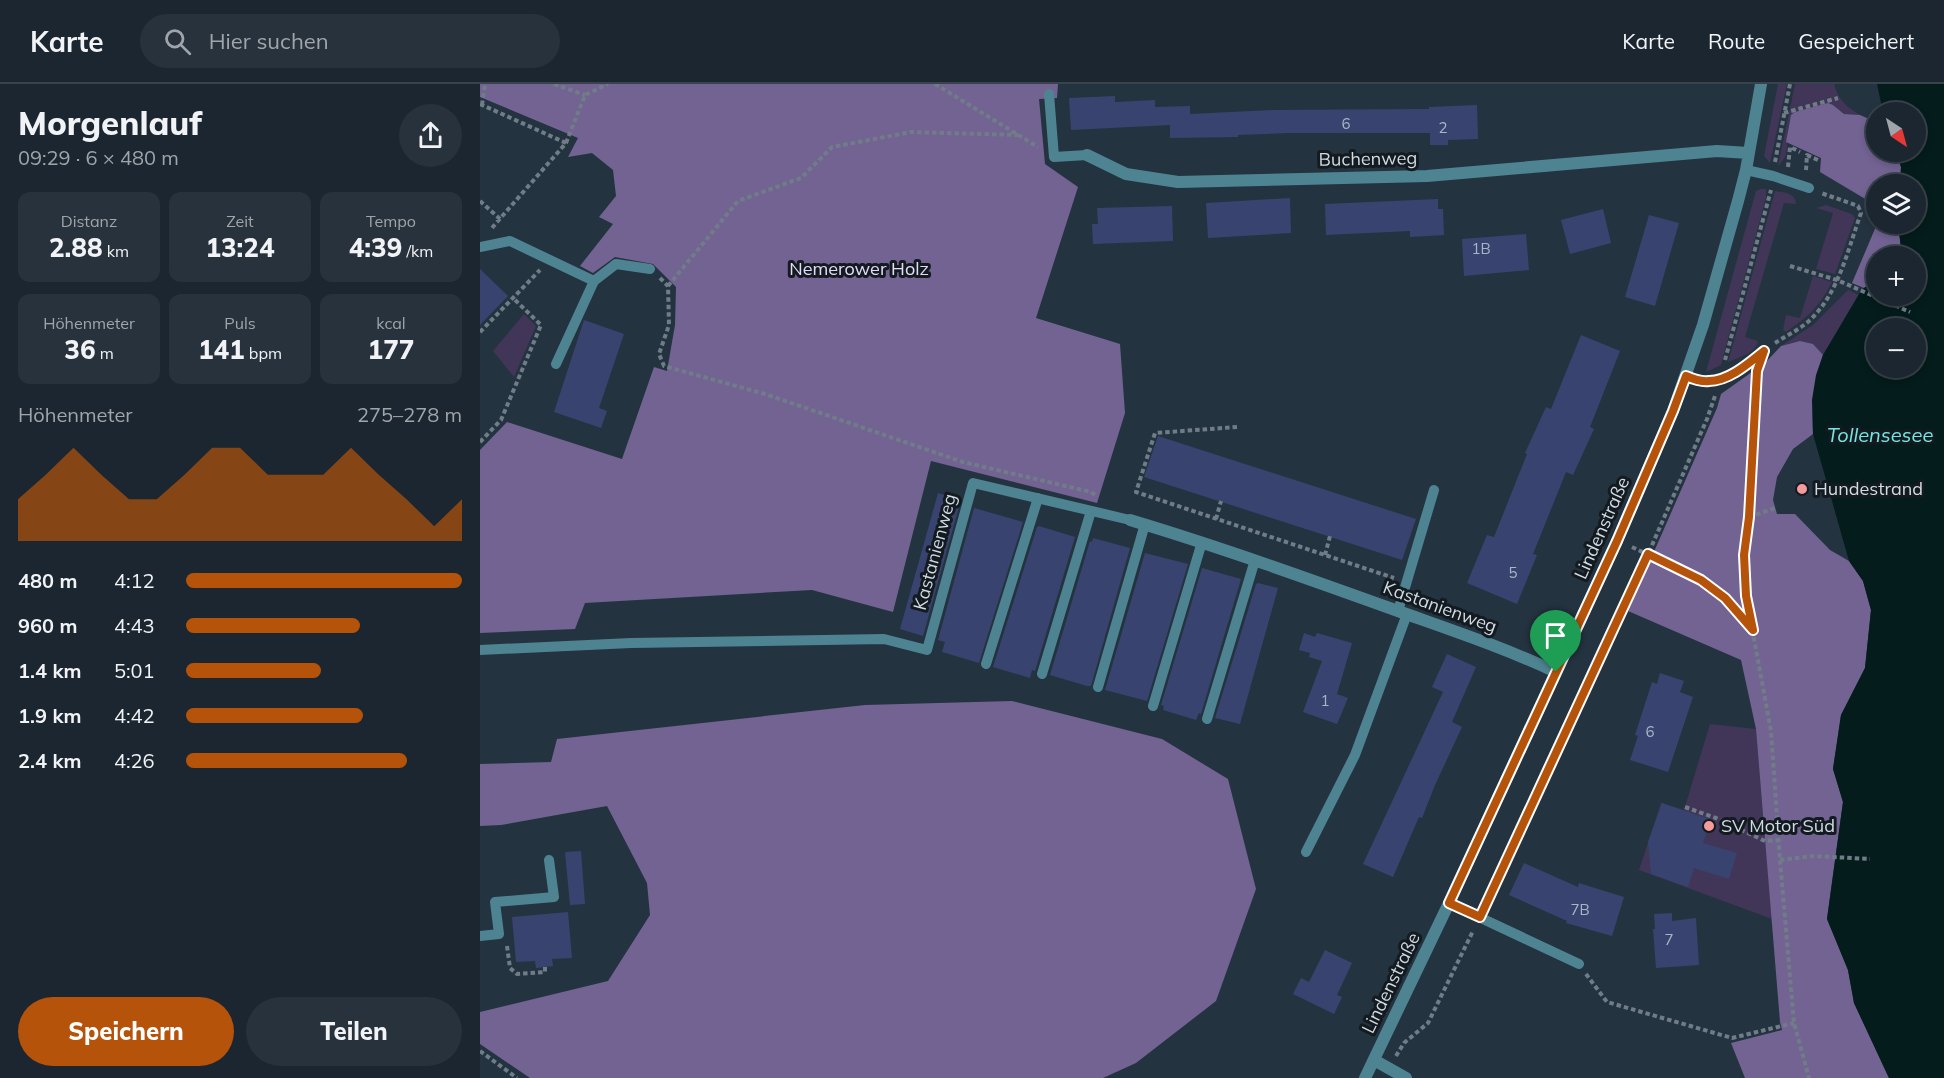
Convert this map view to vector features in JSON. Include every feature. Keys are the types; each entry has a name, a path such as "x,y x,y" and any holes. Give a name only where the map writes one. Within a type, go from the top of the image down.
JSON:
{"street":[{"name":"Lindenstraße","path":"1365,1078 1622,530 1673,411 1703,325 1746,170 1761,84"},
{"name":"Buchenweg","path":"1087,155 1126,174 1178,182 1427,176 1717,152 1749,153"},
{"name":"Kastanienweg","path":"1130,519 1403,612 1556,672"},
{"path":"1374,1060 1406,1078"}],"lane":[{"path":"1049,94 1054,157"},
{"name":"Buchenweg","path":"1054,157 1087,155"},
{"path":"1746,170 1806,187"},
{"path":"480,247 510,241 594,281"},
{"path":"556,364 594,281 616,264 650,269"},
{"path":"1686,376 1708,381 1720,380 1764,351"},
{"name":"Kastanienweg","path":"480,650 631,643 884,639 927,650 973,483 1130,519"},
{"path":"1306,852 1355,755 1403,612 1408,583 1434,490"},
{"path":"986,664 1038,498"},
{"path":"1042,674 1091,511"},
{"path":"1098,687 1145,524"},
{"path":"1154,706 1202,542"},
{"path":"1207,719 1255,560"},
{"path":"480,936 499,934 495,902 554,897 549,860"},
{"path":"1449,903 1579,964"}],"path":[{"path":"485,84 481,104 566,143"},
{"path":"554,84 585,95"},
{"path":"487,235 566,143 585,95 608,84"},
{"path":"935,84 1054,157"},
{"path":"1773,176 1790,84"},
{"path":"1784,113 1838,98"},
{"path":"1018,135 911,132 832,147 801,178 738,201 668,286 669,325 659,354 664,366 765,394 963,462 1091,492 1101,499"},
{"path":"1787,180 1790,147 1800,152"},
{"path":"1809,1078 1794,1023 1771,731 1746,596 1744,555 1749,517 1757,371 1764,351 1810,320 1826,301 1837,280 1861,213 1858,206 1806,187 1808,155 1818,160"},
{"path":"480,201 500,219"},
{"path":"480,332 549,261"},
{"path":"1790,266 1837,280 1910,312"},
{"path":"650,269 668,286"},
{"path":"480,442 501,420 541,324 513,298"},
{"path":"1237,427 1155,433 1136,492 1408,583"},
{"path":"1216,519 1221,501"},
{"path":"1749,517 1775,508"},
{"path":"1325,555 1330,536"},
{"path":"1390,1068 1404,1043 1428,1023 1480,917 1648,554 1701,580 1718,592 1753,630"},
{"path":"1684,807 1716,818 1765,841 1779,840"},
{"path":"1780,860 1815,856 1870,860"},
{"path":"499,934 506,934 509,964 513,971 521,974 545,972 545,966"},
{"path":"1579,964 1607,1002 1732,1038 1794,1023"},
{"path":"480,1051 517,1078"}],"shaded area":[{"path":"1778,84 1787,84 1770,163 1764,156"},
{"path":"1795,84 1834,84 1844,102 1860,115 1844,114 1833,105 1795,112 1788,128 1785,157 1778,166"},
{"path":"1766,189 1766,198 1721,365 1706,372 1756,191"},
{"path":"1775,191 1791,195 1796,204 1784,203 1745,337 1758,341 1754,349 1728,362"},
{"path":"1826,205 1852,214 1855,218 1835,274 1816,269 1833,213 1816,208"},
{"path":"1813,276 1832,282 1813,310 1786,332 1783,330 1786,315 1800,318"},
{"path":"1848,290 1859,295 1823,355 1804,342 1781,346 1813,325"},
{"path":"524,314 536,326 514,377 493,351"},
{"name":"SV Motor Süd","path":"1710,724 1756,729 1772,919 1639,870 1661,803 1684,810"}],"green space":[{"name":"Nemerower Holz","path":"480,84 1058,84 1057,98 1039,99 1045,164 1078,187 1036,318 1120,344 1125,413 1097,503 931,461 893,612 812,590 585,603 575,629 480,633 480,450 507,422 622,459 654,367 667,371 675,325 676,287 653,264 615,257 593,273 580,266 613,224 599,217 616,196 613,170 592,153 568,157 578,138 480,97"},
{"path":"1828,103 1844,114 1866,118 1866,162 1899,162 1901,174 1866,174 1866,199 1820,172 1821,158 1786,142 1791,115"},
{"path":"1873,234 1899,234 1901,246 1868,246"},
{"path":"1866,250 1866,287 1852,283"},
{"path":"1800,341 1813,344 1823,355 1814,394 1813,434 1793,449 1777,477 1773,500 1777,514 1795,514 1830,550 1849,561 1863,581 1871,610 1865,668 1841,715 1833,769 1843,802 1827,919 1848,970 1854,1003 1889,1078 1745,1078 1731,1043 1782,1030 1756,729 1741,660 1628,611 1717,408 1721,394 1766,362 1781,346"},
{"path":"1012,701 1162,739 1228,779 1256,889 1216,1001 1136,1063 1103,1078 530,1078 480,1044 480,1012 608,981 650,915 647,883 607,806 501,825 480,826 480,764 551,762 557,739 865,705"}],"water":[{"name":"Tollensesee","path":"1877,84 1944,84 1944,1078 1889,1078 1854,1003 1848,970 1827,919 1843,802 1833,769 1841,715 1865,668 1871,610 1863,581 1849,561 1813,434 1812,400 1816,375 1823,355 1864,288 1866,287 1866,306 1926,306 1926,246 1901,246 1899,234 1926,234 1926,174 1901,174 1899,162 1926,162 1926,102 1881,102"}],"building":[{"path":"1115,96 1115,102 1155,100 1155,107 1190,106 1190,114 1274,110 1429,109 1429,107 1477,105 1478,139 1448,140 1448,145 1430,145 1430,133 1289,133 1238,135 1238,137 1170,138 1170,125 1071,130 1069,98"},
{"path":"1290,198 1291,233 1208,238 1206,203"},
{"path":"1438,199 1438,209 1443,209 1444,235 1410,237 1410,231 1326,235 1325,204"},
{"path":"1172,206 1173,241 1093,244 1092,224 1098,224 1097,208"},
{"path":"1603,209 1611,243 1570,254 1561,220"},
{"path":"1649,215 1679,223 1655,306 1625,297"},
{"path":"1526,234 1529,270 1464,276 1462,239"},
{"path":"480,269 508,296 480,325"},
{"path":"584,320 624,334 599,408 607,411 601,428 554,412"},
{"path":"1581,335 1620,351 1590,427 1594,429 1573,475 1566,472 1533,554 1537,555 1517,604 1467,583 1487,535 1494,537 1527,454 1525,453 1546,407 1551,409"},
{"path":"1158,436 1416,519 1402,560 1144,477"},
{"path":"938,493 957,499 956,502 960,503 923,636 900,629"},
{"path":"974,508 1023,522 979,663 942,652 945,642 938,640"},
{"path":"1039,526 1075,537 1035,671 1032,670 1030,678 993,667"},
{"path":"1093,538 1130,548 1091,686 1087,686 1050,675 1090,541 1092,542"},
{"path":"1145,553 1188,564 1147,701 1105,690"},
{"path":"1202,568 1241,579 1201,714 1199,713 1196,720 1163,710 1164,706 1161,705"},
{"path":"1258,583 1278,588 1240,724 1215,718"},
{"path":"1304,633 1315,637 1317,633 1352,643 1337,694 1348,698 1337,724 1303,712 1322,661 1309,657 1310,653 1299,650"},
{"path":"1447,654 1476,667 1452,722 1462,727 1393,877 1363,864 1443,692 1432,687"},
{"path":"1660,673 1684,681 1680,692 1693,697 1668,772 1630,760 1638,736 1635,735 1652,682 1657,684"},
{"path":"1662,803 1711,820 1703,843 1737,853 1729,879 1694,868 1688,887 1651,874 1648,842"},
{"path":"581,851 585,904 570,905 565,852"},
{"path":"1524,863 1578,887 1579,883 1624,897 1612,936 1566,923 1567,921 1509,895"},
{"path":"568,912 572,958 552,959 553,966 536,968 535,961 516,962 512,917"},
{"path":"1672,913 1672,921 1696,918 1699,965 1656,968 1654,914"},
{"path":"1325,950 1352,963 1337,995 1342,997 1334,1014 1293,994 1301,978 1309,982"}],"place":[{"name":"Hundestrand","path":"1802,489"},
{"name":"SV Motor Süd","path":"1709,826"}],"route":[{"path":"1764,351 1757,371 1749,517 1744,555 1746,596 1753,630 1725,598 1701,580 1648,554 1480,917 1449,903 1556,672 1617,541 1686,376 1698,380 1720,380 1764,351"}]}
